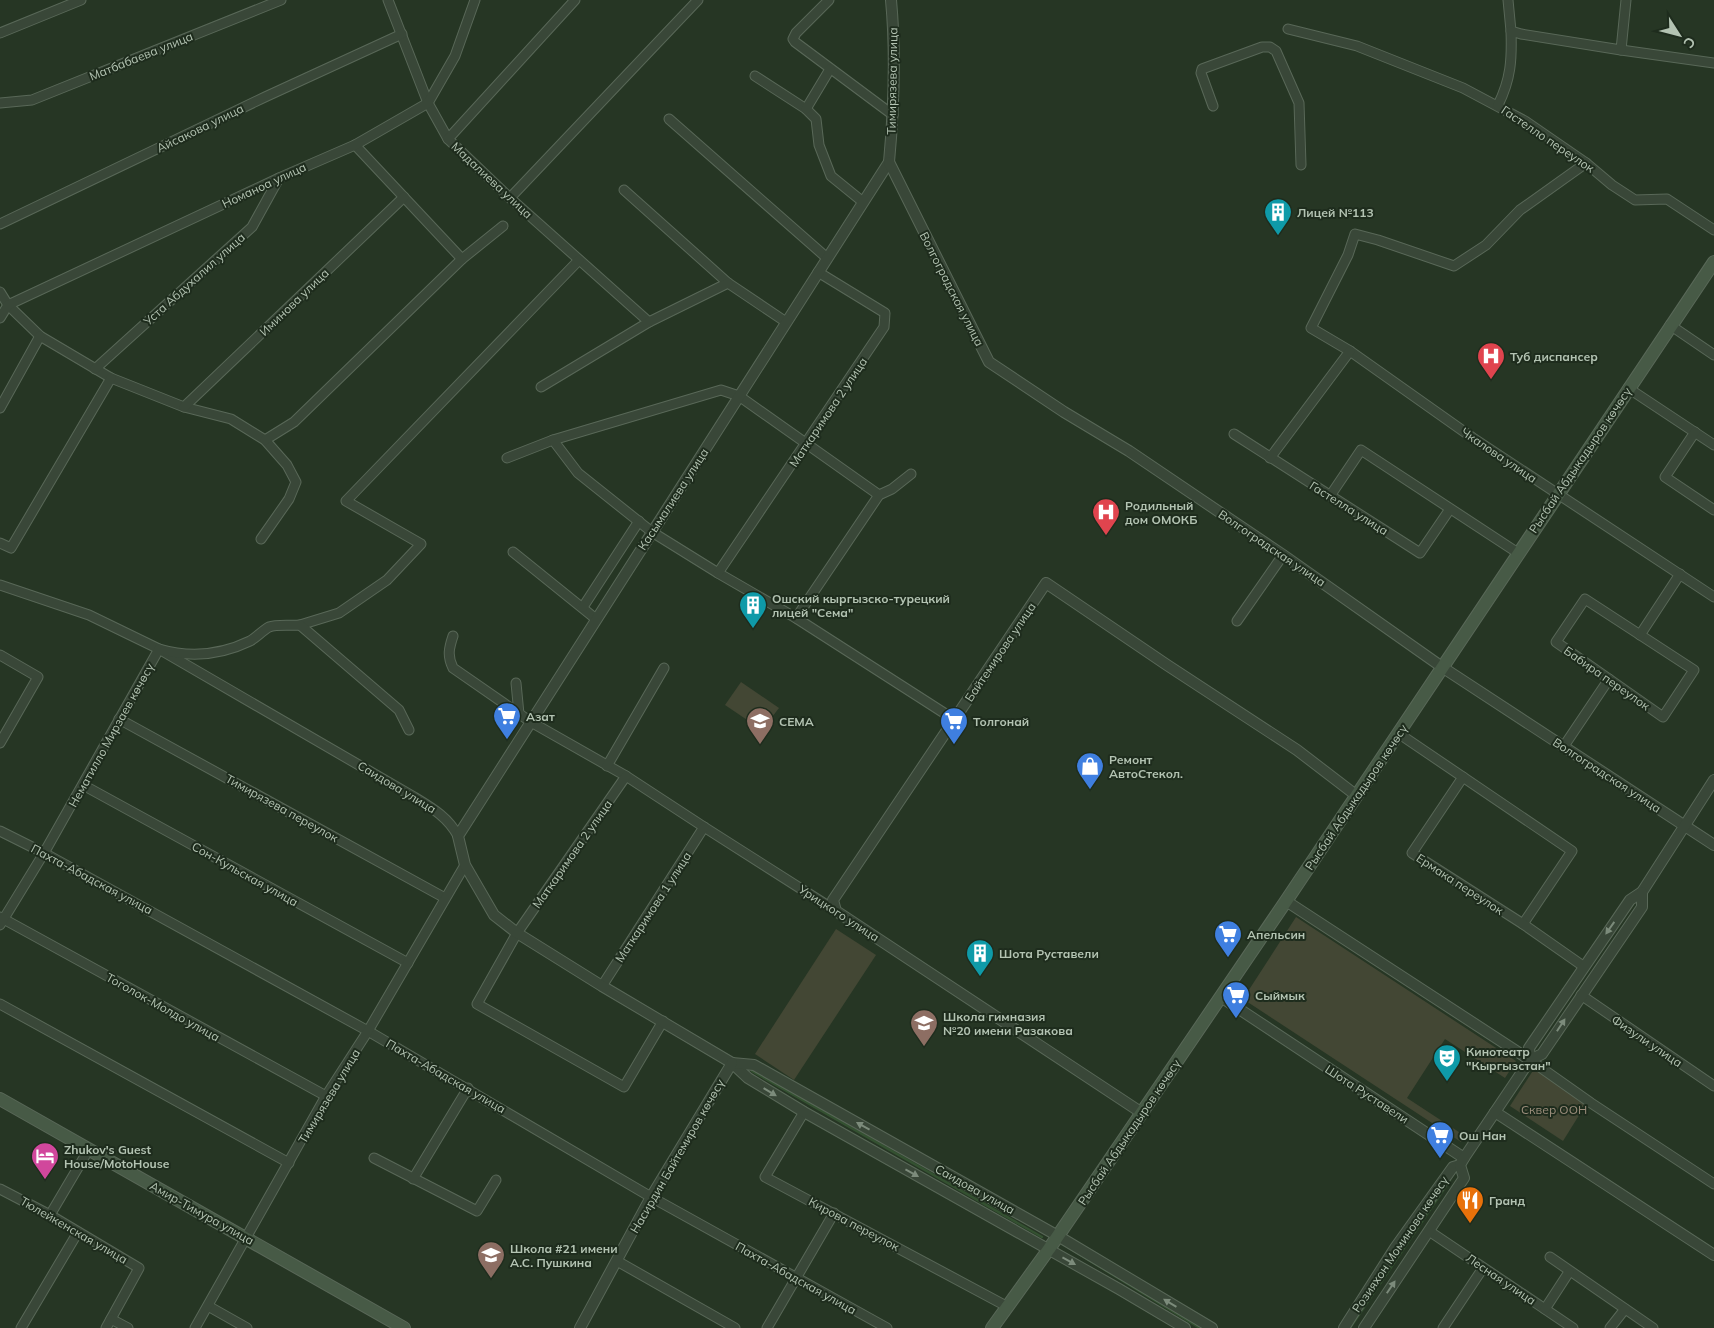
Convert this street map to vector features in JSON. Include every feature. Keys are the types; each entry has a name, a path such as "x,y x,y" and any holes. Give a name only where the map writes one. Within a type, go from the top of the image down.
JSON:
{"main road":[{"name":"Рысбай Абдыкадыров көчөсү","path":"992,1328 1058,1236 1221,997 1714,262"},
{"name":"Амир-Тимура улица","path":"0,1099 404,1328"}],"street":[{"path":"0,33 81,0"},
{"name":"Матбабаева улица","path":"0,103 32,100 281,0"},
{"name":"Мадалиева улица","path":"388,0 428,103 448,140 649,322"},
{"path":"428,103 455,56 475,0"},
{"path":"448,140 575,0"},
{"path":"510,198 698,0"},
{"path":"828,0 796,33 793,38 795,42 894,115"},
{"name":"Тимирязева улица","path":"889,162 894,115 894,28 892,0"},
{"path":"1498,105 1504,94 1510,71 1511,31 1508,0"},
{"path":"1620,50 1626,0"},
{"name":"Гастелло переулок","path":"1288,29 1358,46 1439,78 1498,105 1586,163 1612,185 1635,200 1667,198 1714,230"},
{"path":"1511,31 1620,50 1714,63"},
{"name":"Айсакова улица","path":"0,224 265,97 402,34"},
{"path":"1213,106 1201,73 1202,69 1262,47 1270,47 1276,51 1299,104 1301,165"},
{"path":"806,109 830,69"},
{"path":"755,76 806,109 816,119 819,145 831,176 863,202"},
{"name":"Номаноа улица","path":"8,305 278,178 355,145 428,103"},
{"path":"669,119 827,258"},
{"path":"355,145 462,259"},
{"name":"Касымалиева улица","path":"458,836 889,162"},
{"name":"Волгоградская улица","path":"889,162 989,362 1283,554 1442,667 1714,845"},
{"name":"Чкалова улица","path":"1586,163 1520,210 1486,245 1454,266 1355,234 1348,255 1311,328 1350,352 1473,438 1714,597"},
{"name":"Уста Абдухалил улица","path":"95,369 252,227 278,178"},
{"path":"624,190 728,283 786,322"},
{"name":"Иминова улица","path":"184,407 404,198"},
{"path":"266,440 294,422 462,259 502,226"},
{"name":"Нематилло Мирзаев көчөсү","path":"1,920 44,853 159,649 168,652 208,655 227,650 251,640 270,626 300,625 339,613 387,580 421,544 346,502 579,260"},
{"name":"Маткаримова 2 улица","path":"718,573 884,327 885,313 818,272"},
{"path":"541,387 649,322 728,283"},
{"path":"0,292 8,305 40,336 111,378 184,407 231,419 266,440 287,465 296,482 285,505 262,539"},
{"path":"0,318 8,305"},
{"path":"1670,325 1714,355"},
{"path":"0,408 40,336"},
{"path":"1270,458 1350,352"},
{"path":"0,544 11,548 111,378"},
{"path":"1628,388 1714,445"},
{"path":"507,458 553,440 720,390 739,396 879,495"},
{"path":"1695,432 1665,478 1714,510"},
{"name":"Гастелла улица","path":"1234,434 1420,553 1450,509"},
{"path":"553,440 578,473 652,532 796,618 955,720"},
{"path":"1330,496 1361,450 1518,553"},
{"path":"796,618 879,495 892,489 911,474"},
{"path":"583,607 639,521"},
{"path":"513,552 596,619"},
{"path":"1237,622 1283,554"},
{"path":"1640,635 1680,574"},
{"name":"Байтемирова улица","path":"836,911 833,900 1046,584 1297,750 1357,796"},
{"name":"Саидова улица","path":"0,585 89,615 159,649 440,813 458,836 465,865 494,915 517,933 732,1063 748,1078 804,1112 1049,1249 1185,1328"},
{"name":"Бабира переулок","path":"1585,599 1694,670 1663,717 1609,679 1556,642 1585,599"},
{"path":"300,625 399,710 410,730"},
{"name":"Урицкого улица","path":"453,636 448,650 449,660 453,668 519,714 626,776 1055,1054 1142,1113"},
{"path":"0,655 38,677 0,743"},
{"path":"608,766 664,668"},
{"path":"1564,746 1609,679"},
{"path":"516,683 519,714"},
{"name":"Тимирязева переулок","path":"119,719 445,898"},
{"path":"1398,733 1572,851 1523,924"},
{"name":"Маткаримова 2 улица","path":"626,776 517,933 477,1004 624,1086 663,1021"},
{"name":"Ермака переулок","path":"1463,777 1412,854 1523,924 1583,966"},
{"name":"Розияхон Моминова көчөсү","path":"1530,1060 1529,1048 1583,966 1630,900 1642,892 1714,780"},
{"name":"Сон-Кульская улица","path":"83,785 408,964"},
{"name":"Маткаримова 1 улица","path":"602,986 704,827"},
{"name":"Пахта-Абадская улица","path":"0,831 44,853 368,1030 651,1197 887,1328"},
{"name":"Тимирязева улица","path":"195,1328 326,1096 408,964 465,865"},
{"name":"Розияхон Моминова көчөсү","path":"1344,1328 1395,1248 1453,1167 1462,1161 1530,1060 1542,1054 1642,907 1642,892"},
{"path":"1286,901 1530,1060 1591,1103 1714,1184"},
{"name":"Тоголок-Молдо улица","path":"1,920 326,1096"},
{"name":"Физули улица","path":"1581,995 1714,1086"},
{"name":"Шота Руставели","path":"1221,997 1462,1161"},
{"path":"0,1004 288,1163"},
{"name":"Саидова улица","path":"732,1063 754,1065 1058,1236 1212,1328"},
{"name":"Насирдин Байтемиров көчөсү","path":"580,1328 651,1197 732,1063"},
{"path":"413,1179 468,1088"},
{"name":"Кирова переулок","path":"804,1112 765,1177 1008,1306"},
{"path":"1495,1112 1714,1255"},
{"path":"50,1215 89,1149"},
{"path":"374,1158 476,1211 496,1180"},
{"name":"Розияхон Моминова көчөсү","path":"1364,1328 1464,1178 1462,1161"},
{"name":"Тюлейкенская улица","path":"0,1189 50,1215 139,1268 106,1328"},
{"path":"768,1328 834,1213"},
{"name":"Лесная улица","path":"1429,1231 1573,1328"},
{"path":"20,1328 78,1232"},
{"path":"1550,1257 1652,1328"},
{"path":"617,1261 735,1328"},
{"path":"1443,1328 1483,1268"},
{"path":"1545,1309 1569,1272"},
{"path":"208,1306 247,1328"},
{"path":"1610,1328 1625,1309"},
{"path":"111,1319 128,1328"}],"green space":[{"path":"741,682 779,708 762,730 725,705"},
{"path":"1296,917 1516,1061 1505,1078 1445,1039 1407,1098 1465,1136 1461,1142 1243,999"},
{"path":"836,929 876,955 794,1080 755,1054"},
{"name":"Сквер ООН","path":"1534,1069 1586,1104 1563,1141 1510,1106"}],"waterway":[{"path":"752,1071 1042,1237"},
{"path":"1350,1328 1450,1180"},
{"path":"1069,1248 1200,1328"}],"place":[{"name":"Лицей №113","path":"1278,236"},
{"name":"Туб диспансер","path":"1491,380"},
{"name":"Родильный дом ОМОКБ","path":"1106,536"},
{"name":"Ошский кыргызско-турецкий лицей \"Сема\"","path":"753,629"},
{"name":"Азат","path":"507,740"},
{"name":"СЕМА","path":"760,745"},
{"name":"Толгонай","path":"954,745"},
{"name":"Ремонт АвтоСтекол.","path":"1090,790"},
{"name":"Апельсин","path":"1228,958"},
{"name":"Шота Руставели","path":"980,977"},
{"name":"Сыймык","path":"1236,1019"},
{"name":"Школа гимназия №20 имени Разакова","path":"924,1047"},
{"name":"Кинотеатр \"Кыргызстан\"","path":"1447,1082"},
{"name":"Ош Нан","path":"1440,1159"},
{"name":"Zhukov's Guest House/MotoHouse","path":"45,1180"},
{"name":"Гранд","path":"1470,1224"},
{"name":"Школа #21 имени А.С. Пушкина","path":"491,1279"}]}
